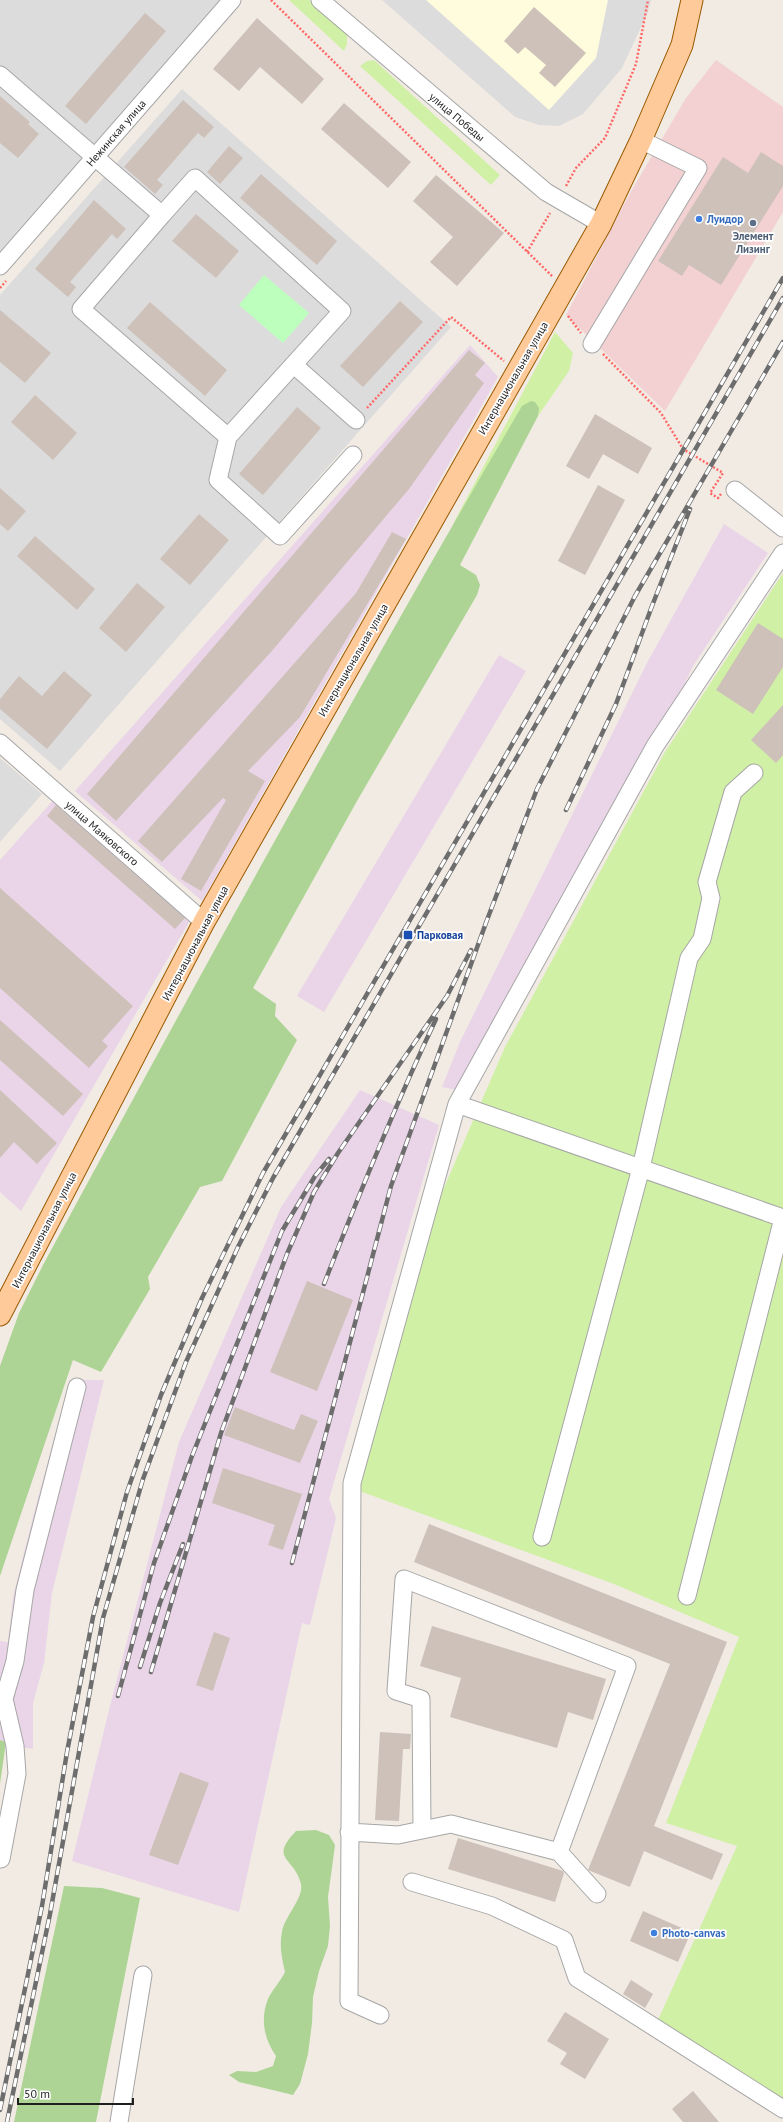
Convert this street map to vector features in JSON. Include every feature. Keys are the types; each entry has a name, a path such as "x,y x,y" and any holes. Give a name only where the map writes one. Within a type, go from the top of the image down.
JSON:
{"main road":[{"name":"Интернациональная улица","path":"0,1315 204,922 601,224 641,140 682,45 692,0"}],"street":[{"name":"Нежинская улица","path":"1,262 232,0"},
{"name":"улица Победы","path":"320,0 546,192 601,224"},
{"path":"0,75 162,215"},
{"path":"592,344 698,168 641,140"},
{"path":"228,437 81,309 195,178 342,311 228,437 218,480 280,536 353,455"},
{"path":"294,364 356,420"},
{"path":"735,490 783,528"},
{"path":"380,2015 349,2001 352,1483 457,1104 655,746 783,553"},
{"name":"улица Маяковского","path":"0,743 204,922"},
{"path":"542,1536 641,1168 689,958 702,939 711,898 707,882 733,792 754,773"},
{"path":"457,1104 783,1218 687,1596"},
{"path":"1,1859 18,1774 15,1746 4,1699 7,1658 77,1387"},
{"path":"422,1830 421,1699 396,1691 404,1579 627,1666 559,1852"},
{"path":"349,1832 398,1835 451,1824 559,1852 597,1894"},
{"path":"412,1882 492,1906 564,1940 577,1978 783,2109"},
{"path":"119,2122 143,1975"}],"path":[{"path":"271,0 558,282 558,299 574,326 661,412 683,449 720,471"},
{"path":"576,168 605,138 636,64 648,0"},
{"path":"356,420 450,317 506,363"}],"shaded area":[{"path":"0,0 222,0 0,252"},
{"path":"382,0 651,0 648,12 622,68 583,114 559,126 539,125 515,117"},
{"path":"426,0 608,0 596,58 549,110"},
{"path":"716,60 783,107 783,212 665,411 566,315 629,195 686,98"},
{"path":"182,89 451,327 60,771 0,719 0,295"},
{"path":"470,345 498,377 202,901 75,791"},
{"path":"724,524 768,553 693,666 662,732 466,1092 442,1087 460,1042 648,661"},
{"path":"499,655 526,671 324,1012 297,996"},
{"path":"0,758 42,794 0,842"},
{"path":"56,797 192,917 21,1211 0,1192 0,860"},
{"path":"360,1090 439,1125 329,1499 336,1518 310,1625 302,1623 239,1912 72,1861 110,1706 179,1442 281,1207"},
{"path":"70,1380 104,1380 52,1593 44,1663 33,1703 33,1749 15,1746 0,1740 0,1641 8,1642 13,1597"}],"green space":[{"path":"289,0 309,0 347,35 347,44 344,51"},
{"path":"374,60 500,175 491,185 360,66 367,61"},
{"path":"264,275 309,313 283,343 239,305"},
{"path":"555,332 573,353 569,371 538,416 539,408 453,524"},
{"path":"531,401 535,402 539,408 538,416 460,565 476,575 480,585 477,595 357,801 253,988 276,1004 275,1016 297,1040 222,1181 200,1187 148,1277 150,1289 101,1372 73,1360 0,1576 0,1366 19,1313 43,1265 160,1049 399,619 522,406"},
{"path":"783,573 783,2102 657,2022 737,1846 666,1823 739,1637 614,1584 346,1486 417,1250 505,1047 665,752"},
{"path":"0,1740 6,1742 0,1784"},
{"path":"316,1830 329,1835 335,1845 328,1897 330,1926 328,1946 319,1971 313,1997 312,2023 308,2054 300,2084 293,2095 239,2082 229,2075 237,2071 256,2072 273,2066 276,2056 264,2029 264,2014 268,1999 285,1972 282,1957 281,1937 286,1920 300,1895 301,1889 298,1875 286,1858 284,1848 288,1840 296,1831"},
{"path":"64,1886 102,1888 140,1898 96,2122 14,2122"}],"building":[{"path":"534,7 586,53 555,87 539,73 546,65 525,47 518,54 504,41"},
{"path":"145,13 166,31 86,124 65,106"},
{"path":"257,18 324,79 302,104 260,67 239,91 213,69"},
{"path":"0,96 30,122 28,124 39,134 18,158 0,143"},
{"path":"183,100 214,127 204,138 198,133 157,180 163,185 155,194 124,167"},
{"path":"344,103 411,162 388,188 321,129"},
{"path":"229,146 243,158 220,184 207,172"},
{"path":"761,152 783,166 783,186 721,285 689,265 682,276 658,261 723,157 748,173"},
{"path":"261,174 337,241 317,265 240,198"},
{"path":"436,175 504,233 457,286 430,262 453,237 413,201"},
{"path":"94,200 126,229 117,239 112,234 70,282 76,287 68,297 35,269"},
{"path":"196,214 239,251 216,278 172,241"},
{"path":"400,301 423,322 363,387 340,366"},
{"path":"150,302 227,370 205,396 127,328"},
{"path":"0,310 51,353 25,383 0,362"},
{"path":"469,350 485,363 475,375 484,383 409,489 271,652 116,821 87,794"},
{"path":"35,395 77,433 53,460 11,422"},
{"path":"297,407 321,428 263,495 239,474"},
{"path":"595,414 652,448 638,474 603,454 589,479 566,466"},
{"path":"598,485 625,500 585,575 558,561"},
{"path":"0,488 26,511 8,531 0,524"},
{"path":"199,514 229,540 190,585 160,559"},
{"path":"392,532 406,539 300,717 248,771 265,781 201,891 181,879 226,800 223,798 162,862 138,841 356,593"},
{"path":"35,536 95,589 77,610 17,556"},
{"path":"137,583 165,607 126,652 99,628"},
{"path":"758,623 783,639 783,667 753,714 716,690"},
{"path":"64,671 92,695 47,749 0,709 0,699 19,676 42,696"},
{"path":"783,705 783,755 776,763 751,740"},
{"path":"56,805 185,918 175,929 47,816"},
{"path":"0,888 133,1006 102,1041 108,1046 89,1068 0,988"},
{"path":"0,1020 83,1094 63,1116 0,1060"},
{"path":"0,1090 57,1143 37,1164 14,1142 0,1158"},
{"path":"307,1281 353,1300 317,1391 270,1372"},
{"path":"235,1407 294,1430 301,1414 318,1421 300,1463 224,1435"},
{"path":"223,1468 302,1494 283,1550 268,1545 275,1525 212,1503"},
{"path":"429,1524 727,1642 654,1826 723,1854 712,1880 644,1851 630,1887 588,1870 670,1664 414,1562"},
{"path":"432,1626 606,1679 593,1720 568,1712 557,1748 450,1717 461,1678 420,1666"},
{"path":"214,1632 230,1638 213,1691 196,1685"},
{"path":"380,1732 411,1734 410,1749 403,1749 399,1821 375,1820"},
{"path":"180,1772 209,1783 178,1865 149,1855"},
{"path":"458,1838 563,1871 564,1873 555,1902 448,1869"},
{"path":"643,1911 691,1932 678,1962 630,1941"},
{"path":"631,1980 653,1994 645,2008 623,1994"},
{"path":"565,2012 609,2039 585,2079 560,2064 567,2053 547,2041"},
{"path":"693,2091 719,2122 683,2122 672,2109"}],"railway":[{"path":"0,2110 42,1906 67,1752 93,1617 127,1492 161,1395 202,1298 263,1173 783,278"},
{"path":"7,2122 50,1914 103,1618 143,1479 186,1362 238,1247 273,1178 783,298"},
{"path":"292,1563 391,1186 487,920 537,789 635,596 783,342"},
{"path":"566,810 616,704 690,509"},
{"path":"151,1672 221,1433 287,1254 314,1192 338,1153 447,996 471,950"},
{"path":"324,1284 378,1150 436,1019"},
{"path":"118,1696 154,1563 192,1456 282,1231 315,1176 329,1159"},
{"path":"140,1667 160,1603 183,1544"}],"place":[{"name":"Луидор","path":"699,219"},
{"name":"Элемент Лизинг","path":"753,223"},
{"name":"Парковая","path":"408,935"},
{"name":"Photo-canvas","path":"654,1933"}]}
